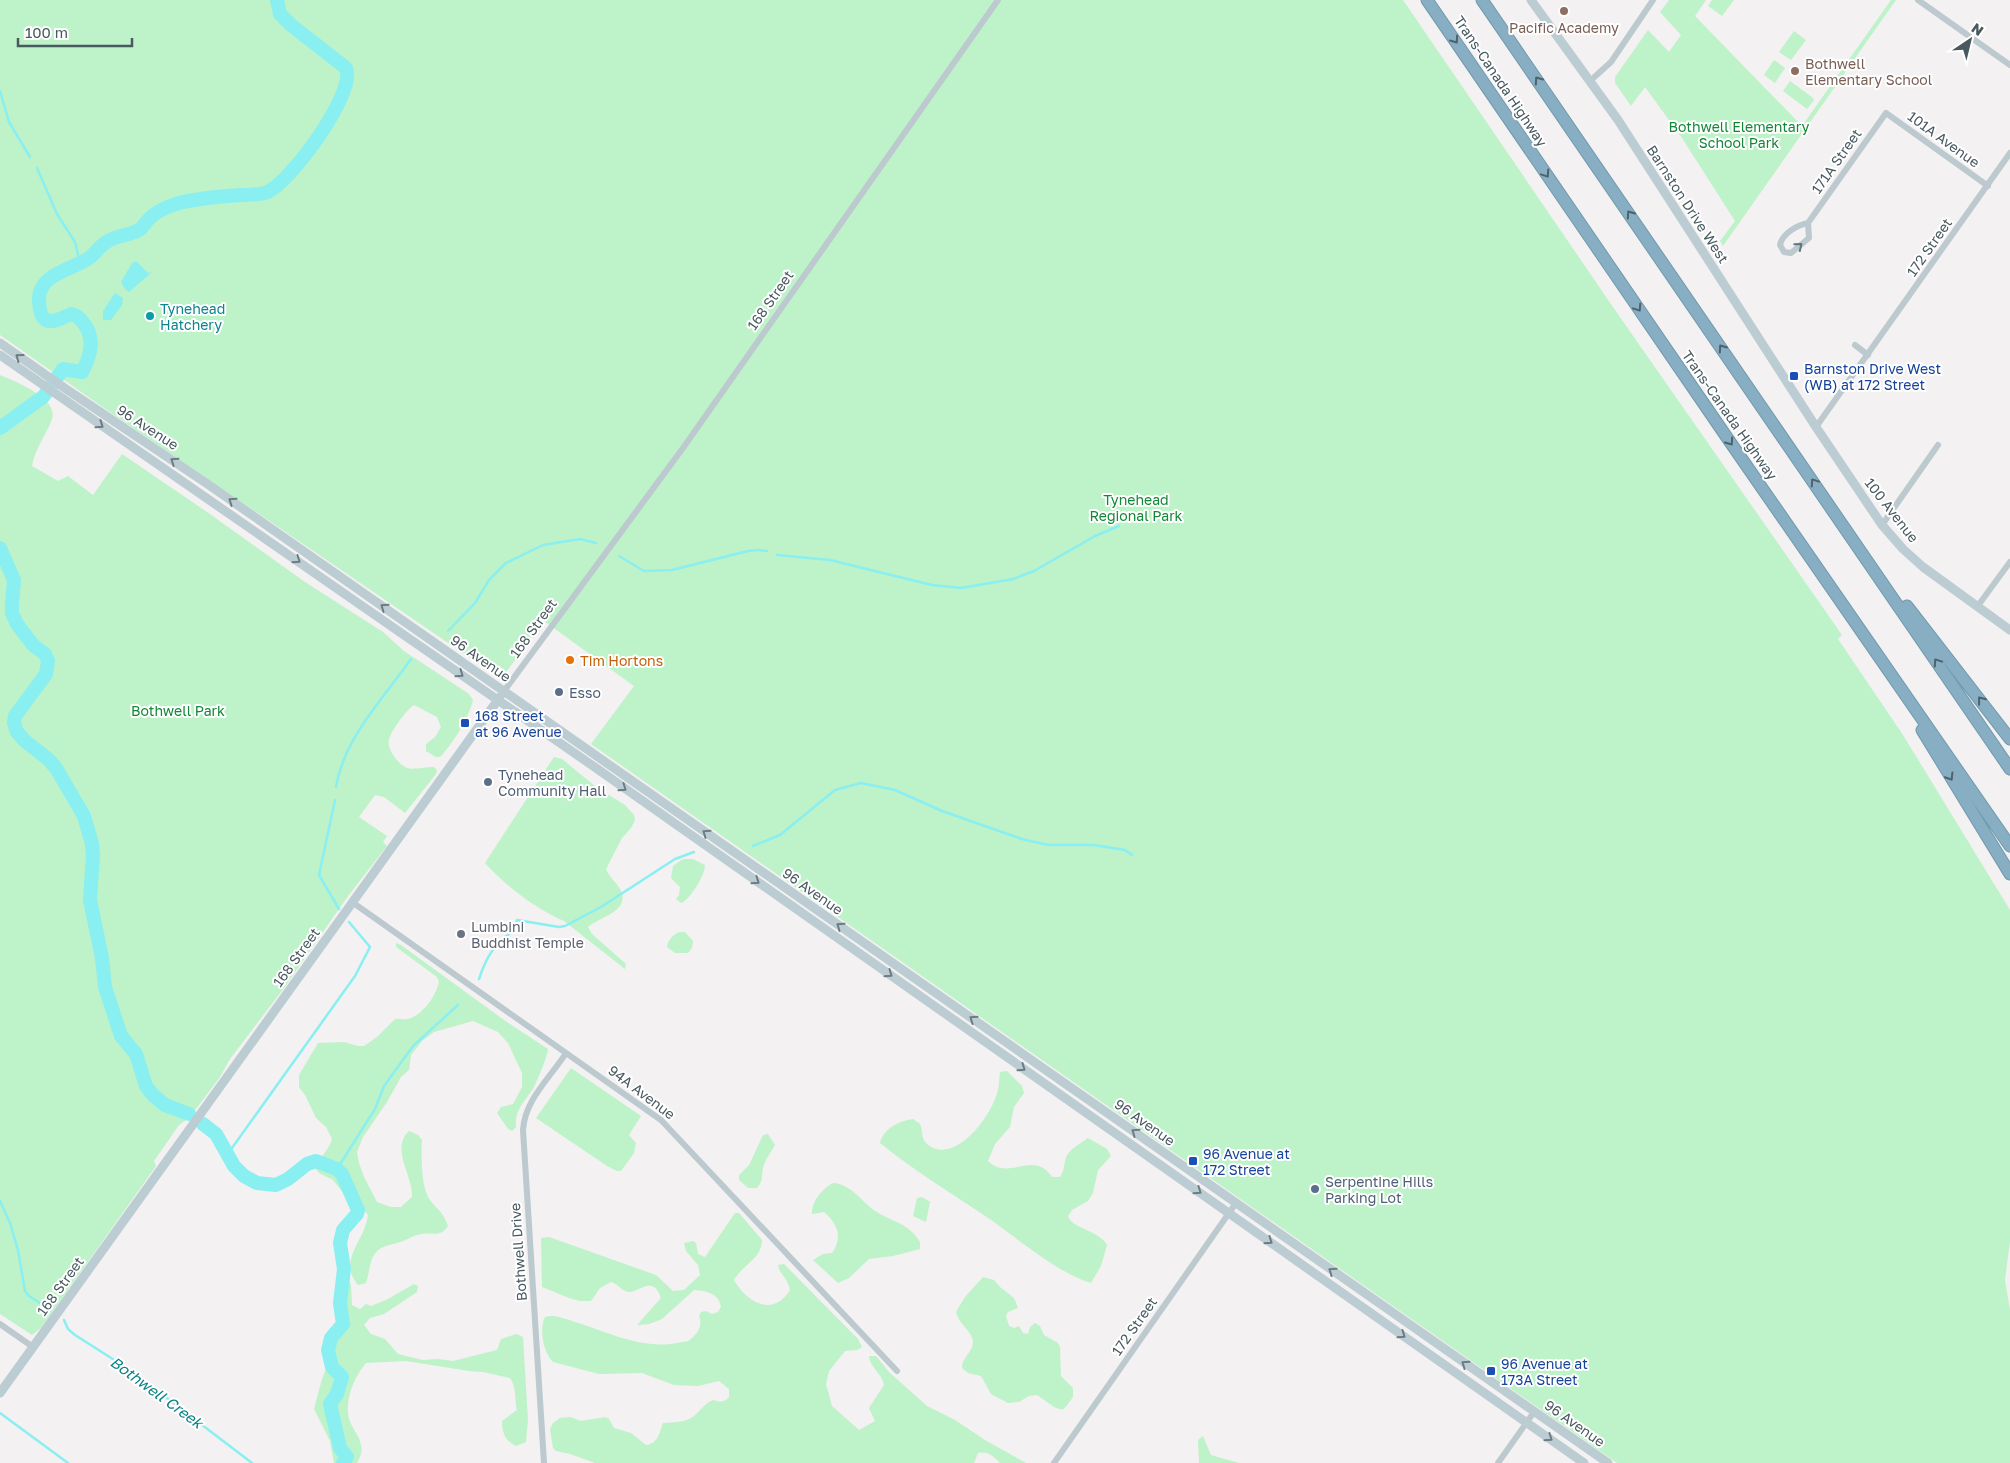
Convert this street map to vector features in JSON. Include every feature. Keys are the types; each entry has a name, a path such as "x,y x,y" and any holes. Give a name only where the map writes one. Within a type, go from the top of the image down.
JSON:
{"highway":[{"name":"Trans-Canada Highway","path":"1427,0 2010,846"},
{"path":"1482,0 2010,769"},
{"path":"1841,522 2010,739"},
{"path":"1882,659 1943,766 2010,874"}],"main road":[{"name":"Barnston Drive West","path":"1530,0 1618,120 1816,427"},
{"name":"96 Avenue","path":"0,343 35,374"},
{"name":"96 Avenue","path":"0,355 35,374 63,393 498,701 1584,1463"},
{"name":"96 Avenue","path":"63,393 209,485 1608,1463"},
{"name":"100 Avenue","path":"1816,427 1882,524 1912,557 2010,630"},
{"name":"168 Street","path":"0,1393 504,691"}],"street":[{"name":"168 Street","path":"504,691 683,448 998,0"},
{"path":"1590,81 1611,62 1654,0"},
{"path":"1918,0 2010,66"},
{"name":"101A Avenue","path":"1886,113 1988,186"},
{"name":"171A Street","path":"1808,223 1799,225 1781,239 1780,245 1784,252 1791,252 1809,238 1808,223 1886,113"},
{"name":"172 Street","path":"1816,427 2010,153"},
{"path":"1855,345 1868,355"},
{"path":"1882,524 1938,445"},
{"path":"1977,607 2010,562"},
{"name":"94A Avenue","path":"352,902 642,1105 666,1124 897,1371"},
{"name":"Bothwell Drive","path":"544,1463 523,1130 528,1107 566,1052"},
{"name":"172 Street","path":"1054,1463 1236,1203"},
{"path":"0,1324 33,1347"},
{"path":"1498,1463 1534,1412"}],"green space":[{"name":"Tynehead Regional Park","path":"0,0 1403,0 1615,310 1842,635 1838,639 1903,735 2010,910 2010,1241 2005,1280 2010,1310 2010,1463 1617,1463 591,744 634,686 544,621 501,679 0,335"},
{"name":"Bothwell Elementary School Park","path":"1669,0 1706,0 1695,16 1802,126 1891,0 1896,0 1723,246 1720,241 1735,221 1682,138 1645,87 1631,106 1615,83 1615,77 1648,30 1669,52 1681,35 1660,12"},
{"path":"1712,0 1734,0 1722,16 1708,6"},
{"path":"1794,31 1806,40 1791,60 1779,52"},
{"path":"1774,60 1785,68 1775,83 1764,75"},
{"path":"1790,81 1813,98 1814,100 1807,109 1783,91"},
{"name":"Bothwell Park","path":"0,375 34,391 49,404 52,411 52,419 32,466 58,481 68,476 93,495 122,454 305,582 383,632 404,651 469,694 473,700 460,730 440,757 436,757 426,751 426,744 435,737 441,727 437,717 414,705 396,726 390,735 389,747 397,760 409,769 434,767 437,770 436,774 405,813 384,797 375,795 359,817 387,836 383,842 387,846 348,896 284,988 230,1059 220,1077 189,1118 179,1125 154,1161 156,1166 41,1328 32,1335 0,1314"},
{"path":"554,757 562,759 596,787 625,805 634,815 635,820 631,828 622,838 606,869 620,889 623,897 622,903 613,912 588,927 592,934 626,964 625,969 564,921 522,896 485,863"},
{"path":"683,859 693,859 705,865 703,875 696,887 689,897 681,903 676,899 679,895 680,887 671,878 673,866"},
{"path":"679,932 685,932 693,941 692,948 688,953 675,953 667,947 671,938"},
{"path":"396,943 548,1049 537,1081 518,1111 516,1127 512,1131 508,1129 497,1113 501,1107 513,1104 522,1087 522,1073 508,1043 498,1032 473,1021 434,1032 422,1041 411,1055 409,1070 401,1077 387,1102 363,1137 357,1152 364,1177 377,1202 391,1207 401,1207 412,1197 402,1154 402,1146 404,1138 409,1131 418,1135 422,1140 422,1171 427,1195 442,1214 448,1226 442,1232 418,1235 379,1250 372,1259 366,1283 358,1285 352,1276 351,1259 368,1215 361,1206 349,1200 333,1180 319,1173 315,1168 332,1139 326,1127 316,1118 299,1087 299,1075 318,1043 344,1042 364,1046 377,1037 395,1019 406,1019 419,1014 432,999 439,982 437,977 396,947"},
{"path":"571,1068 641,1116 629,1135 636,1143 634,1153 621,1171 607,1166 536,1118"},
{"path":"1007,1071 1022,1086 1024,1093 1014,1107 1010,1127 995,1144 988,1161 996,1167 1005,1168 1037,1166 1045,1169 1052,1177 1060,1177 1068,1154 1088,1138 1107,1149 1111,1156 1098,1170 1093,1193 1088,1201 1072,1210 1068,1216 1074,1224 1098,1236 1107,1245 1101,1266 1091,1283 1067,1273 1041,1257 880,1143 885,1133 893,1126 902,1121 913,1119 920,1124 923,1139 926,1143 936,1149 947,1149 957,1145 977,1129 984,1119 996,1096 1000,1072"},
{"path":"768,1134 775,1145 764,1165 759,1185 757,1188 748,1188 739,1180 739,1175 749,1165 763,1135"},
{"path":"833,1183 845,1186 875,1211 911,1231 920,1242 920,1249 893,1256 869,1259 849,1278 838,1283 813,1260 823,1254 832,1253 837,1242 837,1231 833,1221 824,1212 812,1214 813,1205 818,1196"},
{"path":"922,1197 930,1202 926,1222 913,1216 917,1198"},
{"path":"735,1213 739,1213 762,1240 759,1252 734,1280 745,1295 760,1304 768,1305 783,1299 790,1290 778,1265 784,1264 858,1339 862,1347 857,1350 845,1351 829,1371 826,1384 832,1406 859,1430 875,1421 869,1408 884,1385 869,1356 876,1356 889,1372 927,1406 955,1420 985,1440 1026,1463 1000,1463 990,1455 978,1453 974,1463 595,1463 556,1451 553,1448 550,1429 553,1423 560,1418 570,1417 581,1421 605,1417 609,1419 614,1428 631,1433 646,1445 656,1440 663,1423 679,1422 691,1418 710,1401 722,1402 727,1399 729,1397 729,1389 719,1381 698,1386 674,1385 642,1373 599,1374 553,1362 544,1347 542,1328 545,1317 562,1318 637,1342 664,1344 690,1340 699,1329 699,1316 701,1312 706,1311 712,1314 718,1312 721,1307 720,1302 715,1296 707,1292 694,1290 662,1319 649,1324 637,1325 661,1298 654,1287 646,1286 628,1292 611,1282 600,1288 591,1301 580,1301 542,1287 541,1238 549,1237 656,1275 673,1291 684,1290 700,1275 698,1265 686,1251 684,1243 693,1241 696,1243 698,1254 705,1257"},
{"path":"341,1276 346,1276 351,1285 352,1305 360,1309 366,1304 371,1306 388,1299 414,1284 418,1286 417,1292 384,1314 370,1318 364,1325 371,1334 385,1339 398,1354 423,1360 453,1361 497,1350 501,1339 516,1334 523,1337 528,1420 526,1442 516,1446 509,1442 503,1429 502,1421 517,1410 510,1378 483,1372 406,1361 366,1363 352,1386 348,1405 349,1418 362,1448 361,1455 357,1463 334,1463 330,1441 314,1409 322,1379 334,1347 338,1307 336,1281"},
{"path":"983,1277 994,1280 1014,1298 1018,1308 1008,1312 1006,1316 1009,1326 1014,1328 1019,1326 1023,1333 1028,1334 1030,1327 1035,1323 1040,1326 1044,1335 1058,1343 1060,1347 1061,1376 1073,1388 1073,1397 1064,1409 1054,1407 1037,1395 1029,1396 1019,1402 1008,1403 991,1394 981,1376 968,1373 962,1368 963,1362 973,1343 971,1335 960,1321 956,1312 965,1297"},
{"path":"1203,1436 1211,1455 1239,1463 1199,1463 1198,1440"}],"water":[{"path":"136,261 148,273 152,272 129,292 121,282 132,263"},
{"path":"115,293 123,298 122,305 111,320 103,320 103,311"}],"waterway":[{"path":"0,428 43,397 63,369 82,372 88,358 90,338 85,326 75,315 71,314 53,321 48,321 42,315 39,300 40,291 50,278 89,258 108,241 139,230 154,215 168,207 201,199 267,192 291,172 319,136 342,96 347,80 346,68 291,25 280,14 277,0"},
{"path":"0,91 9,122 30,157"},
{"path":"37,168 57,214 75,242 80,263"},
{"path":"777,555 830,560 932,585 961,588 1013,579 1034,571 1095,536 1119,526"},
{"path":"448,631 475,603 489,580 506,563 543,545 580,539 596,543"},
{"path":"0,548 14,580 12,613 17,624 33,645 45,654 48,661 46,674 15,716 14,723 17,732 56,768 84,816 92,844 93,856 90,900 102,958 105,987 121,1036 136,1054 146,1086 153,1095 165,1105 189,1114"},
{"path":"619,556 644,571 672,570 748,551 767,551"},
{"path":"336,787 340,769 356,736 377,704 411,659"},
{"path":"753,846 780,835 835,790 861,783 895,790 942,811 1022,839 1048,845 1094,845 1125,850 1132,855"},
{"path":"335,800 319,875 339,909"},
{"path":"479,979 492,951 514,930 517,920 559,927 565,926 601,907 675,859 694,852"},
{"path":"227,1155 355,976 370,947 349,922"},
{"path":"337,1169 375,1109 384,1086 413,1046 458,1005"},
{"path":"203,1124 216,1134 234,1166 244,1176 257,1183 276,1185 288,1179 307,1164 316,1161 337,1169 342,1174 358,1210 357,1214 343,1230 340,1243 344,1269 340,1303 343,1324 331,1338 328,1350 332,1367 342,1377 337,1394 330,1404 340,1448 347,1457 343,1463"},
{"name":"Bothwell Creek","path":"0,1201 10,1223 18,1250 25,1291 29,1296 49,1309"},
{"name":"Bothwell Creek","path":"64,1320 68,1329 75,1335 130,1370 252,1463"},
{"path":"0,1413 68,1463"}],"place":[{"name":"Pacific Academy","path":"1564,11"},
{"name":"Bothwell Elementary School","path":"1795,71"},
{"name":"Tynehead Hatchery","path":"150,316"},
{"name":"Barnston Drive West (WB) at 172 Street","path":"1794,376"},
{"name":"Tim Hortons","path":"570,660"},
{"name":"Esso","path":"559,692"},
{"name":"168 Street at 96 Avenue","path":"465,723"},
{"name":"Tynehead Community Hall","path":"488,782"},
{"name":"Lumbini Buddhist Temple","path":"461,934"},
{"name":"96 Avenue at 172 Street","path":"1193,1161"},
{"name":"Serpentine Hills Parking Lot","path":"1315,1189"},
{"name":"96 Avenue at 173A Street","path":"1491,1371"}]}
